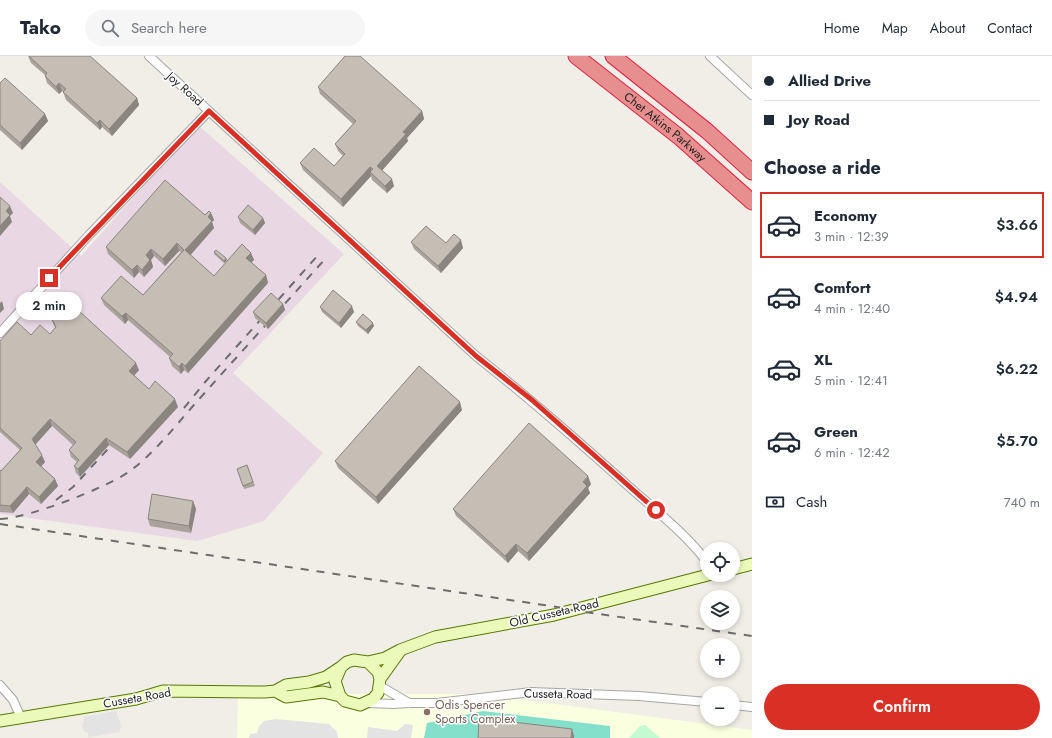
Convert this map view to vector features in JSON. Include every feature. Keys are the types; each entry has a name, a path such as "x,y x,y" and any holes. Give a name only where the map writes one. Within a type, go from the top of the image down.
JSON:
{"highway":[{"name":"Chet Atkins Parkway","path":"576,56 678,136 752,202"},
{"name":"Chet Atkins Parkway","path":"613,56 707,131 752,172"}],"street":[{"name":"Joy Road","path":"0,333 89,235 209,111 149,56"},
{"path":"710,56 752,96"},
{"path":"209,111 476,356 532,400 657,511 700,552"},
{"path":"740,567 752,564"},
{"name":"Old Cusseta Road","path":"368,662 385,658 400,650 435,637 554,615 700,577"},
{"path":"367,703 373,699 380,682 400,650"},
{"name":"Cusseta Road","path":"0,722 136,699 164,690 275,691 286,685 309,682 326,677 354,660 368,662 378,672 380,682 409,702"},
{"path":"340,696 335,681 341,667"},
{"path":"0,684 12,700 21,718"},
{"name":"Cusseta Road","path":"275,691 286,697 323,692 340,696 353,704 394,704 409,702 438,703 531,692 639,696 700,701"},
{"path":"740,706 752,707"}],"shaded area":[{"path":"198,125 344,254 233,373 323,453 264,521 197,541 0,514 0,182 81,256"},
{"name":"Odis Spencer Sports Complex","path":"238,694 480,694 700,723 700,726 722,726 752,730 752,738 237,738"},
{"path":"116,711 121,725 120,732 88,737 88,733 84,732 82,724 84,723 84,717"},
{"path":"483,711 610,726 610,738 424,738 427,723"},
{"path":"275,719 329,724 337,732 338,738 249,738 250,734 257,733 259,726 264,721"},
{"path":"405,724 413,725 411,738 367,738 368,727 397,731"}],"green space":[{"path":"645,725 660,738 629,738 640,726"}],"building":[{"path":"29,56 90,56 137,98 109,129 100,120 97,123 63,92 66,89 59,83 56,87 45,76 47,73"},
{"path":"345,56 360,56 422,111 403,132 406,134 377,166 392,179 385,186 370,172 373,169 370,167 341,199 300,163 314,148 334,166 345,154 335,144 356,121 318,87"},
{"path":"5,78 45,114 20,143 0,125 0,83"},
{"path":"165,180 205,215 209,211 211,213 208,217 212,221 185,250 214,276 242,244 251,253 246,258 266,275 185,366 182,363 179,367 169,358 173,354 126,313 122,316 101,298 121,276 143,295 184,250 177,243 163,259 151,249 146,255 150,260 142,270 137,265 132,270 106,247"},
{"path":"0,197 10,206 6,211 10,215 0,226"},
{"path":"248,205 263,218 253,230 238,217"},
{"path":"426,226 446,243 454,234 461,240 438,266 411,242"},
{"path":"216,250 226,258 224,261 214,252"},
{"path":"333,290 352,306 339,323 320,307"},
{"path":"271,293 283,304 266,323 253,312"},
{"path":"67,300 136,363 129,371 149,389 155,381 175,399 127,452 106,438 78,469 74,466 79,460 69,450 76,442 50,419 32,439 42,455 36,462 55,479 39,497 27,487 10,506 0,505 0,470 1,471 22,448 0,428 0,341 17,322 31,335 40,325 50,334 56,327 47,309"},
{"path":"363,314 373,323 366,330 356,322"},
{"path":"419,366 460,402 376,497 335,461"},
{"path":"529,423 588,476 583,482 587,486 527,553 516,544 505,556 453,509"},
{"path":"247,465 253,482 243,486 237,469"},
{"path":"152,494 193,501 189,526 148,519"},
{"path":"479,718 572,729 571,738 478,738"}],"railway":[{"path":"184,408 206,381 319,254"},
{"path":"0,519 48,508 67,501 104,486 130,471 159,445 325,259"},
{"path":"56,500 73,487 108,449"},
{"path":"0,524 752,636"}],"place":[{"name":"Odis Spencer Sports Complex","path":"427,712"}],"route":[{"path":"49,278 209,111 476,356 532,400 656,510"}]}
